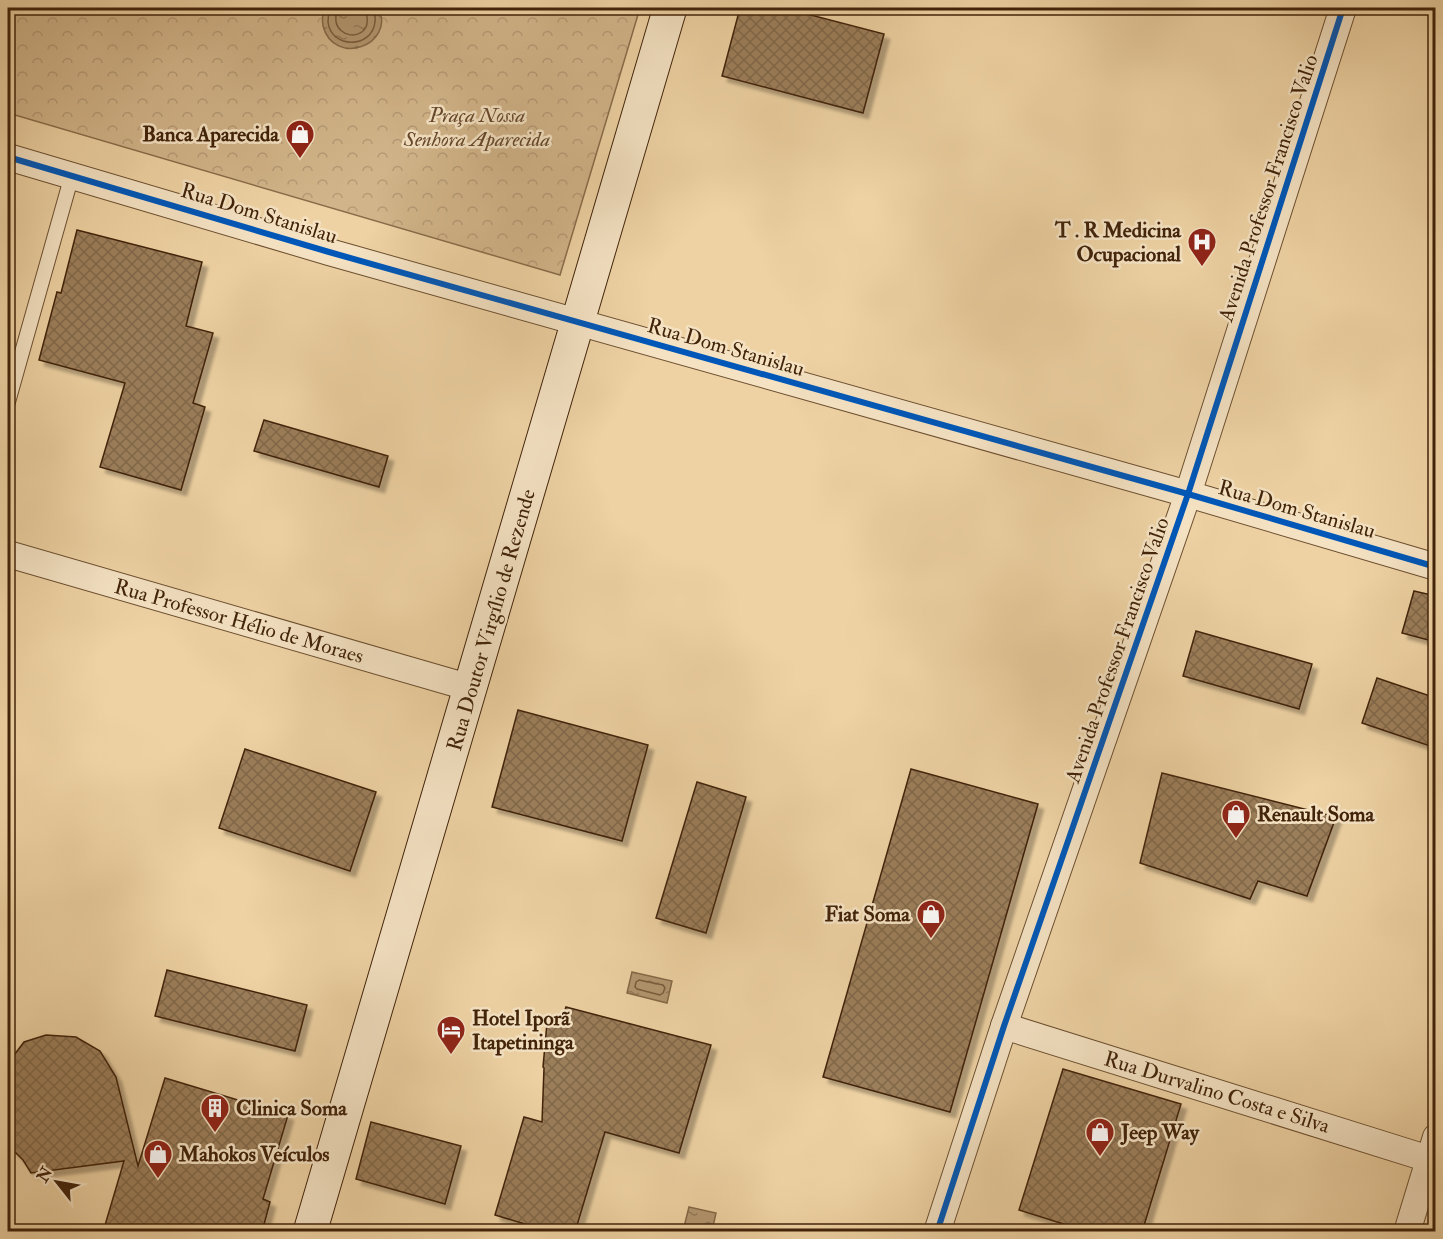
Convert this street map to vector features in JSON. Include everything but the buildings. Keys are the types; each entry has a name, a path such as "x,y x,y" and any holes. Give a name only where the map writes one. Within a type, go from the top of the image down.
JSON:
{"main road":[{"name":"Rua Doutor Virgílio de Rezende","path":"310,1232 670,8"}],"street":[{"name":"Avenida Professor Francisco Valio","path":"937,1232 1004,1026 1188,494 1342,8"},
{"name":"Rua Dom Stanislau","path":"8,156 329,252 1188,494 1436,567"},
{"name":"Rua Professor Hélio de Moraes","path":"8,554 471,688"},
{"name":"Rua Durvalino Costa e Silva","path":"1004,1026 1432,1148"},
{"path":"1407,1232 1432,1148"}],"lane":[{"path":"8,402 72,175"}],"green space":[{"name":"Praça Nossa Senhora Aparecida","path":"8,8 640,8 560,275 8,113"}],"water":[{"path":"325,8 379,8 382,21 379,33 361,47 339,46 329,39 323,26"},
{"path":"632,972 672,981 667,1003 627,993"},
{"path":"689,1207 716,1213 712,1231 683,1231"}],"cycle path":[{"path":"937,1232 1004,1026 1188,494 1343,8"},
{"path":"8,157 329,252 1188,494 1436,567"}],"place":[{"name":"Banca Aparecida","path":"300,160"},
{"name":"T . R Medicina Ocupacional","path":"1202,268"},
{"name":"Renault Soma","path":"1236,840"},
{"name":"Fiat Soma","path":"931,940"},
{"name":"Hotel Iporã Itapetininga","path":"451,1056"},
{"name":"Clinica Soma","path":"215,1134"},
{"name":"Jeep Way","path":"1100,1158"},
{"name":"Mahokos Veículos","path":"158,1180"}]}
